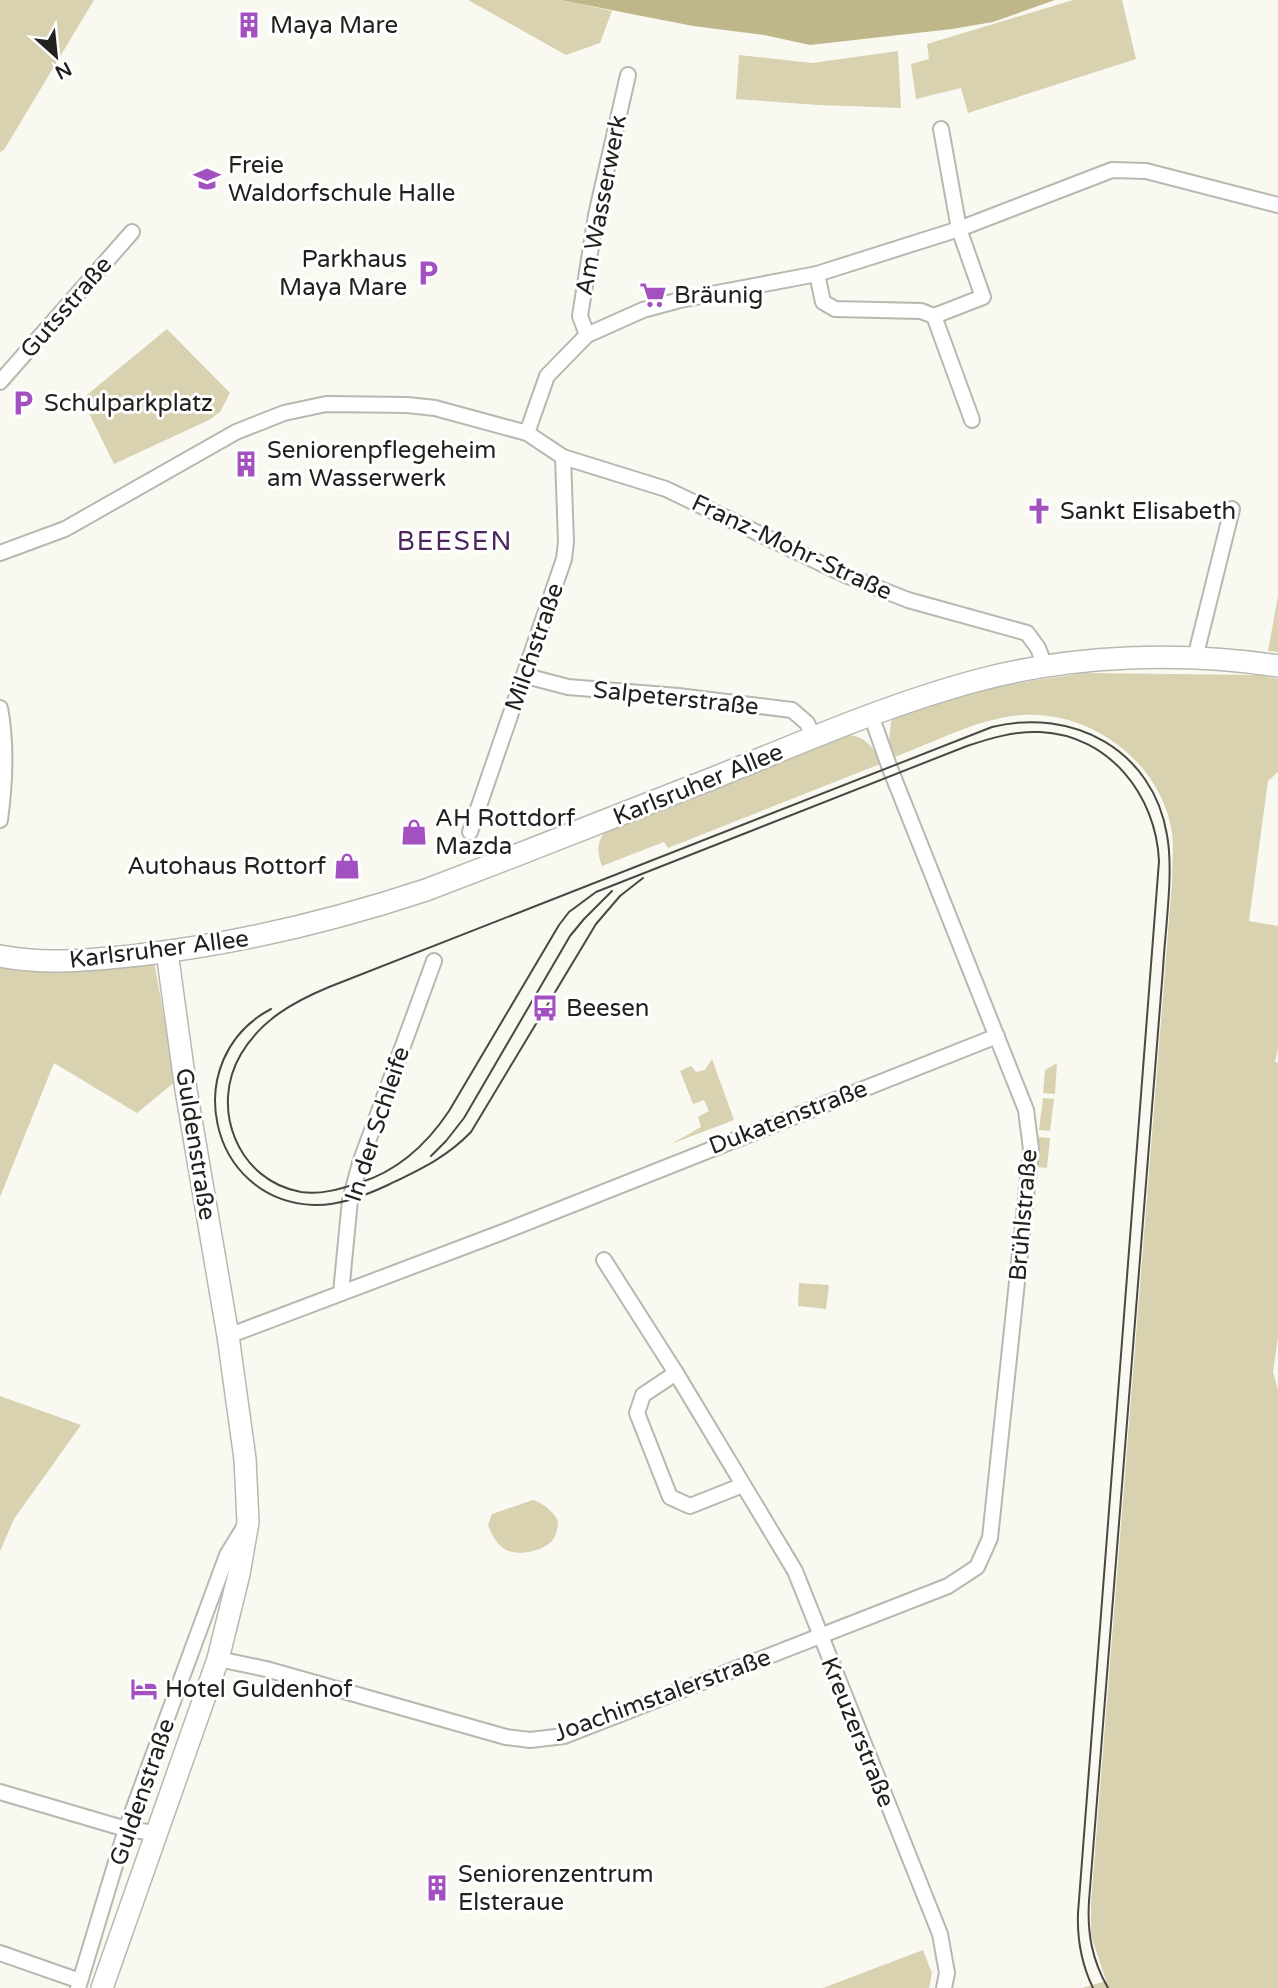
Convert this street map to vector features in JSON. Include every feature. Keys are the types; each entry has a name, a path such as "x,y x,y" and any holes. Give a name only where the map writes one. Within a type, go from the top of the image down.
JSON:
{"street":[{"name":"Am Wasserwerk","path":"587,335 580,317 596,215 628,75"},
{"path":"934,316 984,297 959,229 940,129"},
{"path":"527,433 547,376 587,335 615,320 656,307 817,274 959,229 1112,170 1146,171 1278,205"},
{"name":"Gutsstraße","path":"0,382 132,232"},
{"path":"817,274 824,302 835,309 921,310 934,316 972,420"},
{"name":"Franz-Mohr-Straße","path":"0,553 65,529 236,432 284,413 326,404 435,408 527,433 563,457 667,489 845,575 908,600 1027,633 1038,648 1045,666"},
{"name":"Milchstraße","path":"470,832 526,676 564,559 566,542 563,457"},
{"path":"1195,658 1232,509"},
{"name":"Karlsruher Allee","path":"0,956 20,960 71,961 167,952 311,925 382,905 473,872 871,715 978,680 1045,666 1145,657 1195,658 1278,666"},
{"name":"Salpeterstraße","path":"526,676 568,687 678,696 792,710 807,723 814,738"},
{"path":"0,708 4,729 5,770 0,820"},
{"name":"Brühlstraße","path":"819,1636 948,1586 977,1567 990,1538 1031,1149 1026,1110 871,715"},
{"name":"Guldenstraße","path":"103,1988 218,1659 239,1574 248,1522 245,1460 228,1336 186,1090 167,952"},
{"name":"In der Schleife","path":"341,1293 349,1200 434,961"},
{"name":"Dukatenstraße","path":"341,1293 997,1035"},
{"name":"Kreuzerstraße","path":"604,1260 676,1373 795,1571 940,1934 947,1973 944,1988"},
{"path":"228,1336 341,1293"},
{"path":"676,1373 643,1395 636,1413 670,1497 690,1506 743,1485"},
{"name":"Guldenstraße","path":"79,1984 126,1829 227,1555 248,1522"},
{"name":"Joachimstalerstraße","path":"218,1659 266,1669 506,1737 530,1740 564,1736 819,1636"},
{"path":"0,1792 126,1829 155,1833"},
{"path":"0,1953 79,1984"}],"shaded area":[{"path":"0,0 94,0 4,150 0,152"},
{"path":"468,0 560,0 612,11 600,43 566,55"},
{"path":"560,0 1055,0 993,22 810,45"},
{"path":"1073,0 1122,0 1136,59 968,113 961,88 916,99 911,64 929,59 927,44"},
{"path":"898,51 901,108 736,99 739,55 812,63"},
{"path":"167,329 230,393 220,412 209,420 114,464 82,399"},
{"path":"1278,596 1278,652 1268,651"},
{"path":"1086,673 1260,675 1278,679 1278,772 1268,781 1249,921 1278,926 1278,1049 1275,1062 1278,1063 1278,1338 1273,1372 1278,1390 1278,1988 1082,1988 1106,1981 1091,1935 1091,1902 1172,882 1173,839 1166,808 1154,784 1119,746 1073,721 1048,716 1006,717 973,726 895,757 889,743 891,721 905,712 927,704 984,690"},
{"path":"846,735 858,737 868,743 880,764 668,848 664,842 602,866 598,847 607,830"},
{"path":"154,962 176,1081 137,1113 54,1063 0,1197 0,967 58,972"},
{"path":"712,1059 734,1120 671,1144 701,1127 698,1117 709,1111 704,1100 693,1104 680,1071 691,1066 696,1072 705,1070"},
{"path":"1057,1063 1055,1094 1043,1093 1045,1070"},
{"path":"1043,1098 1054,1099 1050,1131 1039,1130"},
{"path":"1039,1137 1050,1138 1047,1168 1036,1167 1036,1142 1039,1142"},
{"path":"799,1283 829,1285 826,1309 798,1306"},
{"path":"0,1396 81,1425 14,1519 0,1551"},
{"path":"533,1500 548,1508 558,1521 555,1536 550,1543 538,1550 523,1553 508,1551 498,1543 488,1525 492,1514"},
{"path":"923,1950 932,1973 929,1988 823,1988"}],"tram line":[{"path":"1093,1988 1081,1951 1078,1913 1159,861 1149,813 1124,773 1107,757 1087,744 1065,736 1040,732 1003,736 967,746 596,892 569,912 559,925 449,1111 431,1134 399,1164 373,1178 345,1187 308,1193 279,1185 261,1173 246,1158 235,1139 229,1118 228,1097 232,1075 249,1042 268,1022 303,999 329,987 992,727 1022,722 1052,723 1079,730 1105,742 1127,758 1145,779 1159,805 1167,835 1170,866 1089,1901 1092,1946 1108,1988"},
{"path":"271,1009 242,1031 223,1060 216,1091 218,1124 229,1154 249,1180 278,1197 324,1205 363,1196 433,1162 453,1149 471,1132 596,924 620,896 643,878"},
{"path":"431,1156 464,1118 570,936 612,891"}],"place":[{"name":"Maya Mare","path":"249,25"},
{"name":"Freie Waldorfschule Halle","path":"207,179"},
{"name":"Parkhaus Maya Mare","path":"428,273"},
{"name":"Bräunig","path":"653,295"},
{"name":"Schulparkplatz","path":"23,403"},
{"name":"Seniorenpflegeheim am Wasserwerk","path":"246,464"},
{"name":"Sankt Elisabeth","path":"1039,511"},
{"name":"AH Rottdorf Mazda","path":"414,832"},
{"name":"Autohaus Rottorf","path":"347,866"},
{"name":"Beesen","path":"545,1008"},
{"name":"Hotel Guldenhof","path":"144,1689"},
{"name":"Seniorenzentrum Elsteraue","path":"437,1888"}],"district":[{"name":"BEESEN","path":"455,541"}]}
